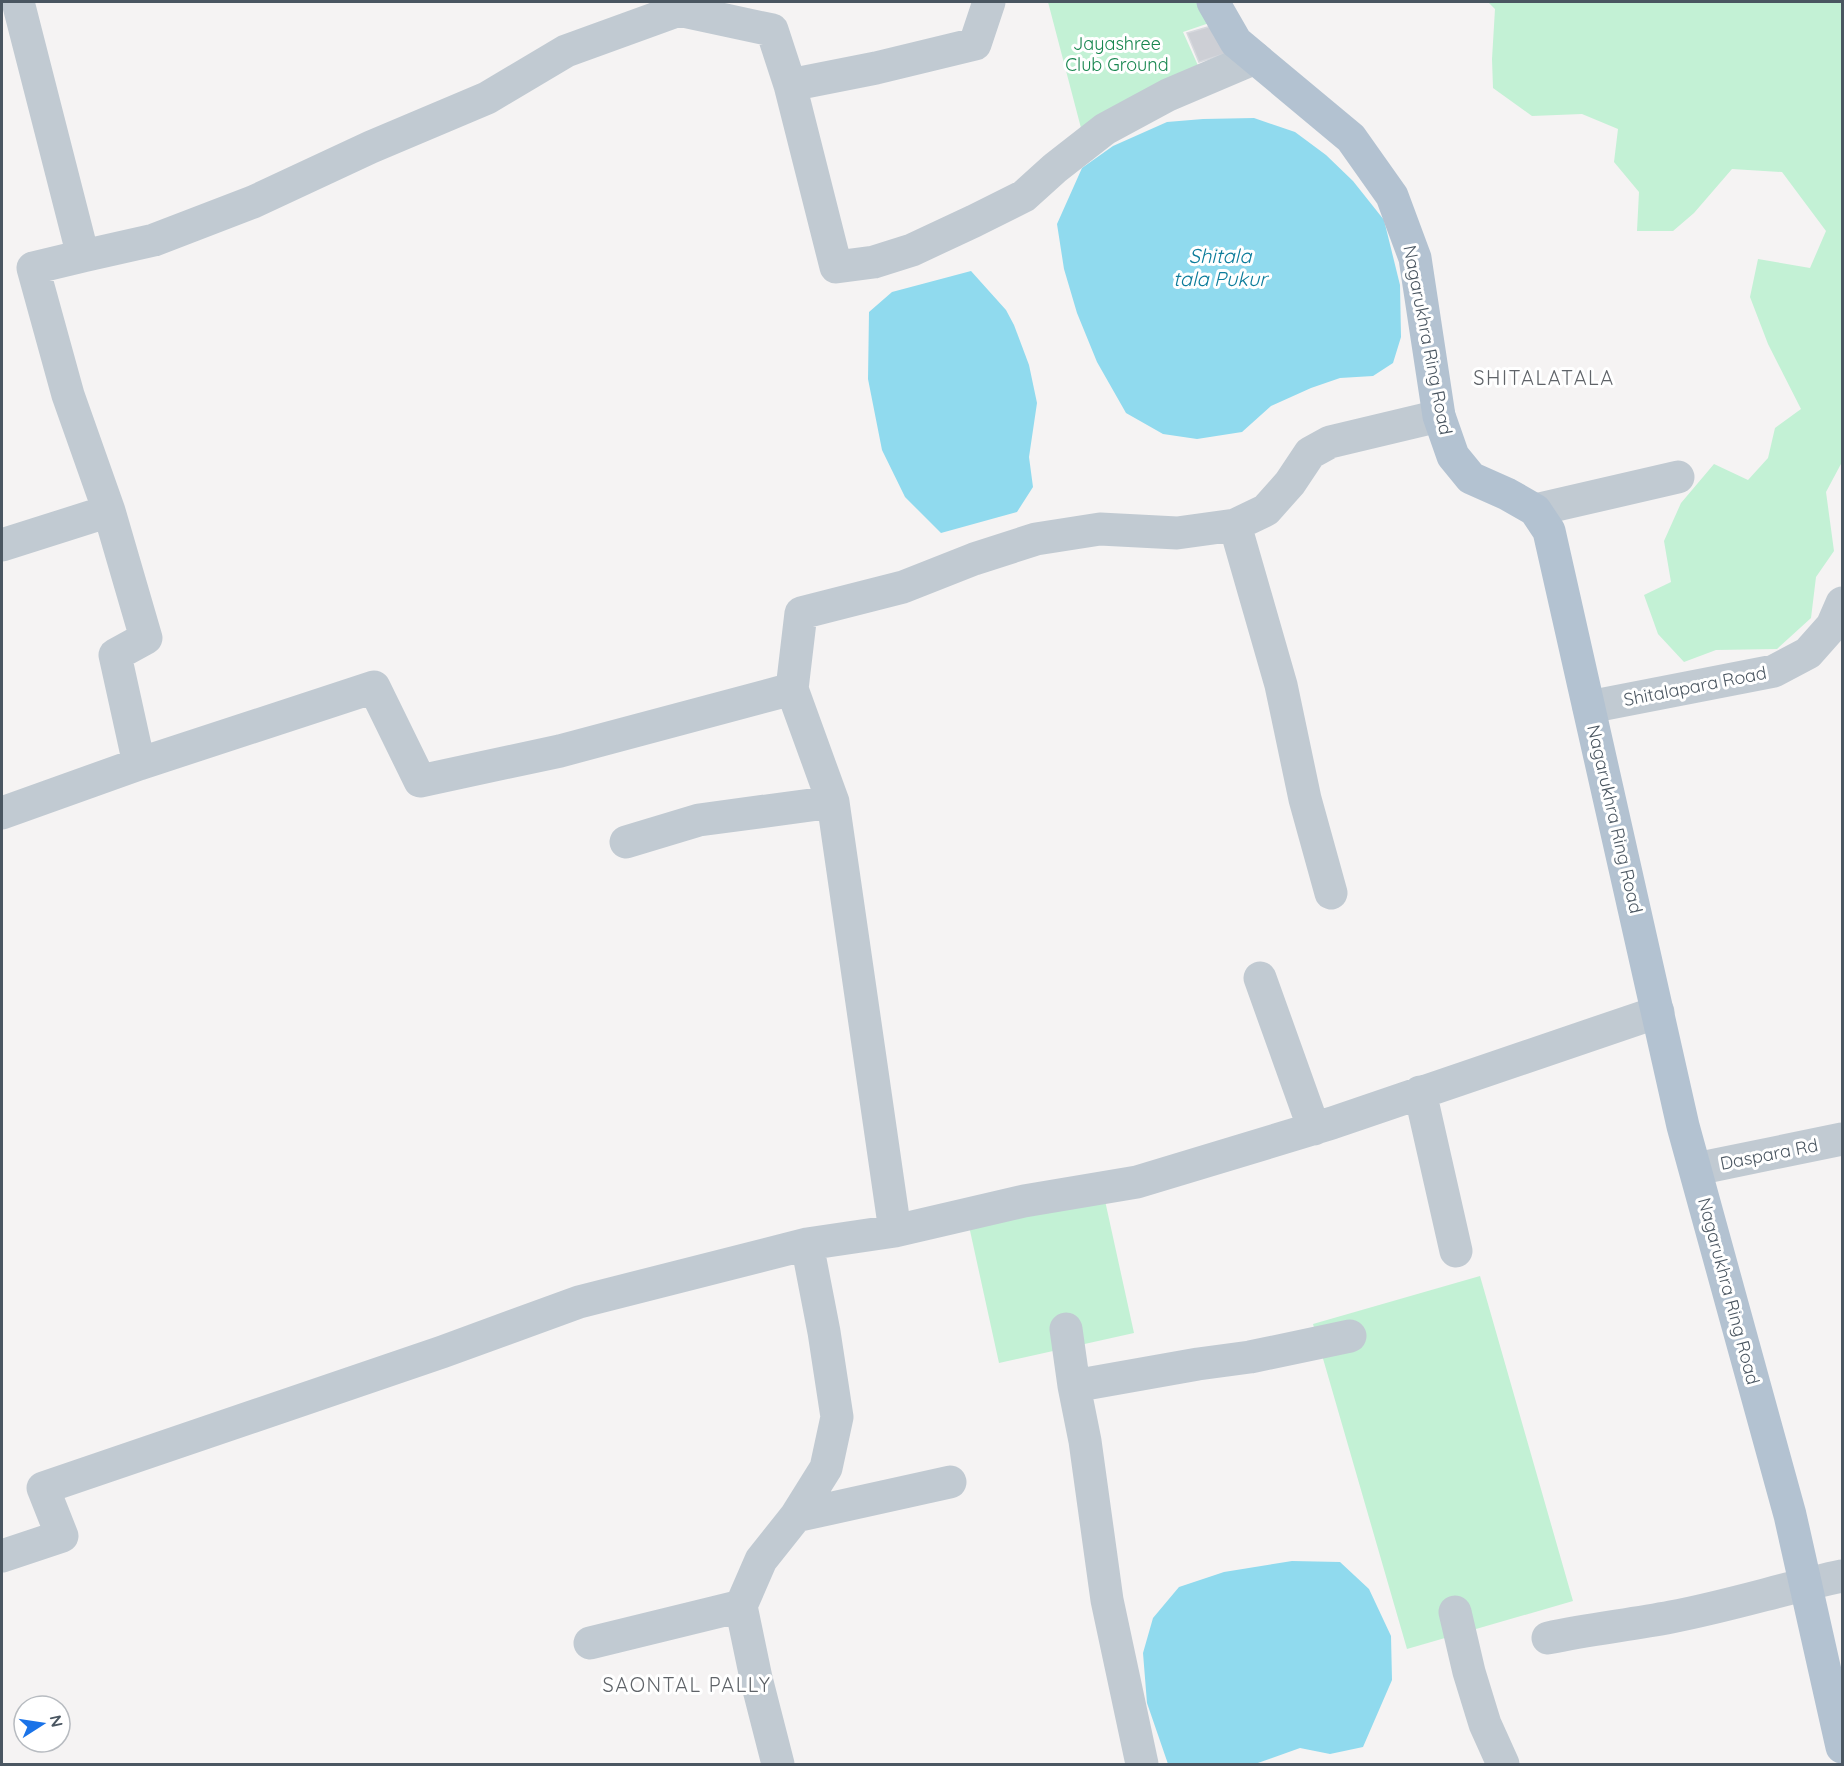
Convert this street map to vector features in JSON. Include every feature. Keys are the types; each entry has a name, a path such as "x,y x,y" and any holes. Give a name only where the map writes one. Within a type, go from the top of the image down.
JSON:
{"main road":[{"name":"Nagarukhra Ring Road","path":"1213,2 1236,42 1351,138 1392,196 1415,258 1439,416 1453,456 1471,478 1535,510 1549,531 1683,1126 1790,1515 1839,1712 1842,1747"}],"street":[{"path":"18,2 83,256"},
{"path":"790,85 876,68 975,44 989,2"},
{"path":"138,764 115,655 147,638 109,511 68,395 33,267 154,240 253,202 371,147 487,98 566,51 678,6 772,30 790,85 836,267 874,262 912,250 974,221 1024,196 1055,168 1105,129 1168,95 1256,58"},
{"path":"895,1231 833,802 792,689 801,613 903,587 1036,538 1100,528 1177,533 1235,525 1266,510 1290,483 1310,453 1330,442 1439,416"},
{"path":"1535,510 1678,477"},
{"path":"2,545 109,511"},
{"path":"1235,525 1281,685 1305,799 1331,893"},
{"name":"Shitalapara Road","path":"1589,707 1774,671 1808,653 1832,626 1842,603"},
{"path":"2,813 138,764 374,687 420,781 560,751 792,689"},
{"path":"626,842 699,820 833,802"},
{"path":"1260,978 1314,1129"},
{"path":"2,1556 62,1536 43,1488 442,1352 579,1302 807,1244 895,1231 1024,1201 1137,1182 1314,1129 1658,1012"},
{"path":"1420,1092 1456,1251"},
{"name":"Daspara Rd","path":"1696,1169 1842,1139"},
{"path":"778,1764 756,1678 741,1606 761,1560 796,1516 826,1468 837,1417 807,1244"},
{"path":"1066,1329 1085,1441 1107,1600 1142,1764"},
{"path":"1074,1386 1198,1364 1250,1358 1350,1336"},
{"path":"796,1516 950,1482"},
{"path":"1548,1638 1670,1617 1842,1576"},
{"path":"590,1643 741,1606"},
{"path":"1455,1612 1469,1672 1482,1714 1503,1764"}],"green space":[{"name":"Jayashree Club Ground","path":"1048,2 1205,2 1215,21 1183,32 1200,70 1081,128"},
{"path":"1488,2 1842,2 1842,462 1826,492 1834,551 1816,577 1811,618 1777,649 1716,650 1684,662 1658,634 1644,595 1671,582 1664,541 1681,503 1714,464 1748,480 1768,458 1775,428 1801,409 1768,344 1750,297 1758,259 1810,268 1826,231 1782,172 1732,169 1694,213 1673,231 1637,231 1639,192 1614,162 1618,129 1582,114 1532,116 1493,88 1495,9"},
{"path":"1104,1196 1134,1333 999,1363 969,1226"},
{"path":"1480,1276 1573,1601 1407,1649 1313,1324"}],"water":[{"name":"Shitala tala Pukur","path":"1254,118 1295,132 1326,155 1353,181 1384,220 1400,285 1401,337 1393,363 1373,376 1340,378 1311,388 1271,406 1242,432 1197,439 1163,434 1126,413 1097,362 1077,313 1064,269 1057,224 1082,168 1113,146 1167,122"},
{"path":"971,271 1006,310 1029,365 1037,403 1029,457 1033,487 1017,512 941,533 905,497 882,450 868,379 869,312 892,292"},
{"path":"1292,1561 1340,1562 1369,1589 1391,1636 1392,1680 1363,1747 1330,1754 1300,1748 1255,1764 1168,1764 1147,1703 1143,1653 1153,1618 1179,1587 1224,1572"}],"building":[{"path":"1222,23 1237,50 1199,62 1187,33"}],"district":[{"name":"SHITALATALA","path":"1544,377"},
{"name":"SAONTAL PALLY","path":"687,1684"}]}
